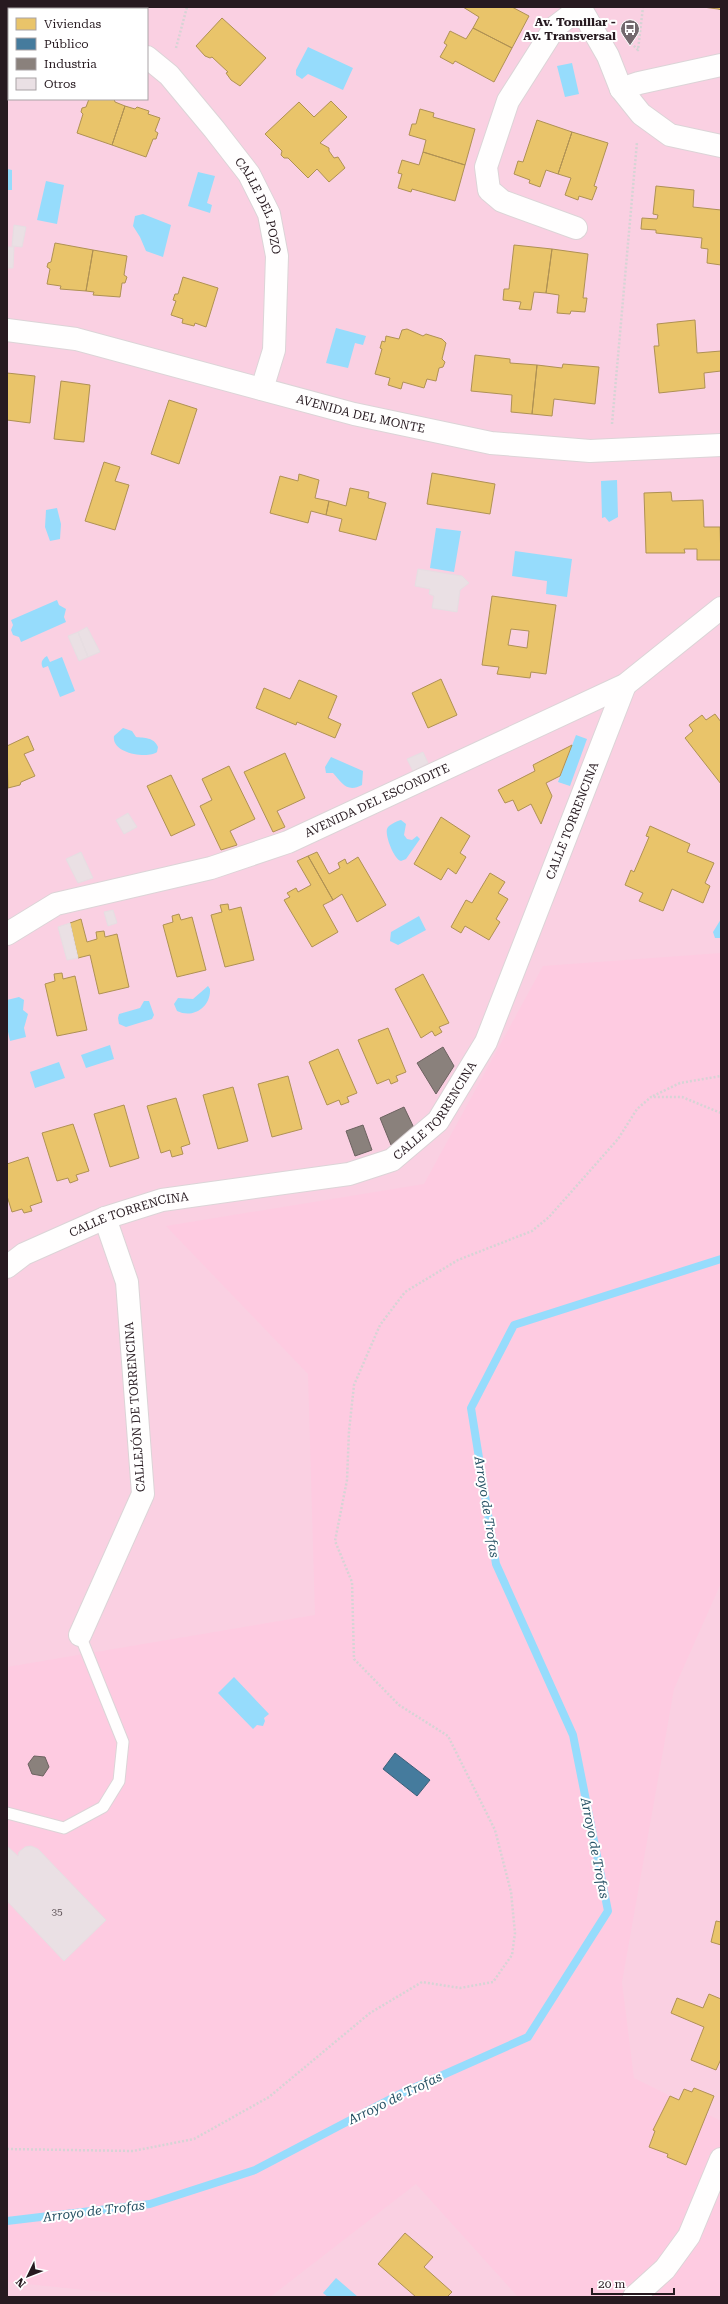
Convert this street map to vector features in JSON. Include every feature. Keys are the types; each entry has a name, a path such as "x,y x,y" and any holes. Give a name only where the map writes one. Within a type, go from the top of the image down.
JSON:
{"street":[{"path":"576,228 502,201 489,190 486,167 508,101 555,27 580,7 608,56 621,89 640,114 670,134 721,146"},
{"name":"CALLE DEL POZO","path":"148,58 169,75 249,174 269,214 278,256 274,350 262,389"},
{"path":"621,89 638,83 721,65"},
{"name":"AVENIDA DEL MONTE","path":"7,330 76,339 354,414 491,443 590,451 721,445"},
{"name":"AVENIDA DEL ESCONDITE","path":"7,934 56,904 210,868 288,842 625,685 721,608"},
{"name":"CALLE TORRENCINA","path":"7,1267 24,1254 105,1218 162,1200 350,1174 392,1160 438,1121 486,1042 625,685"},
{"name":"CALLEJÓN DE TORRENCINA","path":"80,1634 143,1494 127,1282 105,1218"},
{"path":"634,2297 666,2269 689,2236 721,2159"}],"lane":[{"path":"7,1813 64,1828 103,1807 119,1781 123,1742 80,1634"}],"path":[{"path":"169,75 188,7"},
{"path":"628,39 638,50 643,7"},
{"path":"612,432 637,138 670,134"},
{"path":"7,2149 133,2151 194,2139 269,2097 370,2013 422,1982 460,1988 493,1982 512,1955 515,1933 511,1892 495,1830 448,1736 399,1705 354,1659 352,1582 335,1541 347,1480 348,1431 354,1385 380,1325 405,1292 458,1260 532,1231 549,1217 618,1139 637,1109 651,1097 680,1083 721,1076"},
{"path":"651,1097 682,1097 721,1113"}],"shaded area":[{"path":"7,7 721,7 721,2297 7,2297"},
{"path":"721,953 721,1583 674,1689 622,1982 634,2078 721,2121 721,2297 518,2297 416,2184 270,2297 154,2297 7,2282 7,1667 315,1615 308,1374 166,1226 424,1184 543,966"}],"water":[{"path":"308,47 353,68 343,90 308,74 302,79 296,75 296,70"},
{"path":"572,63 579,94 565,97 557,66"},
{"path":"7,169 12,170 12,190 7,190"},
{"path":"198,172 215,176 207,203 212,205 210,213 188,206"},
{"path":"46,181 64,185 57,224 37,220"},
{"path":"143,214 171,225 163,257 146,251 133,226 135,216"},
{"path":"336,328 366,336 363,345 355,343 348,368 326,363"},
{"path":"617,480 618,517 609,522 605,517 602,518 601,481"},
{"path":"57,508 61,524 60,539 50,541 45,527 46,510"},
{"path":"436,528 461,531 454,572 430,568"},
{"path":"515,551 572,559 567,597 546,594 547,581 512,576"},
{"path":"57,600 59,605 66,609 64,617 66,622 21,642 19,637 13,635 11,630 13,625 11,620"},
{"path":"47,656 50,662 62,657 75,691 60,697 48,666 43,668 42,666 42,661"},
{"path":"123,728 132,731 136,737 154,741 158,747 157,752 153,754 139,755 124,751 118,747 114,736"},
{"path":"576,735 587,739 570,786 558,782"},
{"path":"331,757 363,771 362,785 352,788 345,786 333,773 326,773 325,767"},
{"path":"401,820 406,824 404,835 407,839 412,840 417,836 420,839 406,859 401,861 393,852 389,842 387,829 395,822"},
{"path":"419,916 426,930 398,945 390,941 391,932"},
{"path":"721,919 721,938 715,938 713,932"},
{"path":"208,986 210,989 210,995 208,1001 200,1010 189,1013 177,1011 174,1004 178,998 193,999"},
{"path":"19,997 24,1000 23,1010 28,1014 24,1028 26,1037 10,1041 7,1027 7,1000"},
{"path":"144,1001 149,1001 154,1015 152,1019 126,1027 119,1024 119,1014 140,1008"},
{"path":"110,1045 114,1059 86,1068 81,1055"},
{"path":"59,1062 65,1078 35,1088 30,1072"},
{"path":"234,1677 269,1714 264,1718 265,1721 263,1726 257,1725 253,1729 218,1693"},
{"path":"336,2278 358,2297 328,2297 323,2293"}],"building: Viviendas":[{"path":"120,7 136,7 136,8"},
{"path":"463,7 512,7 529,16 512,48 473,28 479,17"},
{"path":"703,7 721,7 721,10 718,9"},
{"path":"7,10 8,10 8,52"},
{"path":"222,18 266,58 240,86 231,80 226,73 228,72 212,57 210,58 205,56 196,46"},
{"path":"473,28 512,48 494,82 455,61 453,64 440,57 447,45 444,43 450,31 466,39"},
{"path":"89,100 114,100 115,102 125,106 112,145 77,133 83,114 81,112 82,108 86,107"},
{"path":"331,101 347,117 320,143 329,148 329,151 334,158 338,157 345,168 329,182 317,169 308,178 288,158 284,158 281,155 282,151 265,134 299,102 314,117"},
{"path":"125,106 135,109 137,107 149,111 148,114 160,118 155,131 158,133 156,139 153,139 146,157 112,145"},
{"path":"420,109 434,113 433,117 475,129 465,165 423,152 426,140 409,135 412,124 416,124"},
{"path":"537,120 572,132 558,174 546,170 540,187 529,183 530,180 514,174 518,161 523,162"},
{"path":"572,132 608,143 594,186 597,187 592,200 579,196 578,200 565,195 571,178 558,174"},
{"path":"423,152 465,165 455,201 412,189 411,192 398,188 402,174 398,173 402,160 419,165"},
{"path":"656,186 694,190 693,207 721,210 721,265 707,263 708,249 701,248 702,238 656,233 656,230 641,229 642,218 657,219 658,215 653,214"},
{"path":"55,243 93,250 86,291 60,289 61,286 47,284 50,269 47,267 48,263 51,262"},
{"path":"514,245 552,249 546,293 534,292 531,310 519,309 521,302 503,300 504,289 509,289"},
{"path":"552,249 588,254 583,298 587,298 585,312 571,311 570,314 557,313 559,295 546,293"},
{"path":"93,250 127,256 124,275 127,277 125,283 122,283 120,297 93,295 94,292 86,291"},
{"path":"183,277 218,288 206,327 195,323 194,326 182,323 183,319 171,315 176,301 173,300 175,294 178,294"},
{"path":"695,320 697,353 721,351 721,371 704,373 705,388 659,393 654,346 659,346 657,324"},
{"path":"407,329 423,336 426,334 442,339 446,343 442,359 445,362 443,367 439,368 436,381 427,379 424,388 403,382 401,389 388,385 390,378 375,374 382,349 380,348 382,341 385,342 386,336 399,339 402,330"},
{"path":"475,355 510,359 510,363 537,365 532,414 511,412 512,395 471,391"},
{"path":"563,364 599,367 595,404 554,399 552,416 532,414 537,365 562,368"},
{"path":"7,373 35,376 30,423 7,420"},
{"path":"61,381 90,385 84,442 54,439"},
{"path":"169,400 197,409 179,464 151,454"},
{"path":"104,462 120,467 115,481 129,485 115,530 85,521"},
{"path":"432,473 495,484 490,514 427,504"},
{"path":"299,474 319,480 315,498 329,501 326,515 311,511 308,523 270,513 280,476 298,481"},
{"path":"350,488 369,492 368,498 386,503 376,540 339,531 342,519 326,515 329,501 346,506"},
{"path":"671,492 672,501 703,500 704,527 720,527 721,560 697,560 697,549 684,549 685,553 646,553 644,493"},
{"path":"492,596 556,605 546,674 531,672 530,678 497,674 499,667 482,665","holes":["511,629 529,631 527,648 508,645"]},
{"path":"441,679 457,715 428,728 412,693"},
{"path":"299,680 337,696 328,718 341,724 335,738 297,722 296,725 256,708 264,688 290,699"},
{"path":"715,714 721,722 721,784 685,738 693,731 689,725 702,715 706,720"},
{"path":"28,736 34,750 24,754 35,776 21,782 20,785 8,788 7,746"},
{"path":"572,745 560,776 546,783 552,796 541,824 531,804 518,811 513,800 505,803 498,790 535,771 533,765"},
{"path":"285,753 305,798 277,811 285,827 273,832 244,772"},
{"path":"229,766 255,819 230,831 237,845 221,850 200,806 212,800 202,779"},
{"path":"171,775 195,825 171,836 147,786"},
{"path":"441,817 470,836 460,853 466,857 456,874 448,868 441,880 414,864"},
{"path":"650,826 690,844 687,852 714,863 705,883 710,886 703,903 672,889 663,911 639,901 643,893 625,885 631,870 634,872 649,837 646,836"},
{"path":"317,852 329,874 340,868 338,863 345,859 347,864 358,857 386,905 357,922 342,894 333,900 308,856"},
{"path":"308,856 333,900 323,905 338,932 312,947 284,900 290,897 287,893 296,888 298,892 311,885 297,861"},
{"path":"490,873 505,882 498,893 508,899 496,919 500,922 489,940 465,926 461,933 451,927 466,900 472,903"},
{"path":"228,904 229,910 241,907 254,960 225,967 211,915 222,912 220,905"},
{"path":"179,914 181,920 192,917 206,970 177,977 163,925 173,922 172,916"},
{"path":"81,919 87,942 97,939 96,932 104,931 105,937 117,934 129,987 99,994 90,955 78,958 70,923"},
{"path":"62,973 63,979 75,976 87,1030 57,1036 45,984 55,981 54,974"},
{"path":"423,974 449,1023 439,1027 442,1032 435,1036 432,1031 421,1038 395,989"},
{"path":"388,1028 406,1072 396,1076 398,1081 391,1084 389,1079 377,1084 358,1040"},
{"path":"338,1049 357,1093 347,1097 349,1102 341,1105 339,1100 327,1105 309,1062"},
{"path":"288,1076 302,1129 272,1137 258,1084"},
{"path":"233,1087 248,1141 218,1149 203,1095"},
{"path":"176,1098 190,1144 181,1147 183,1154 172,1157 170,1150 161,1153 147,1106"},
{"path":"124,1105 139,1158 110,1167 94,1114"},
{"path":"73,1124 89,1171 76,1175 78,1180 70,1183 68,1178 57,1181 42,1133"},
{"path":"28,1157 42,1202 30,1206 32,1211 24,1213 22,1209 12,1212 7,1196 7,1164"},
{"path":"716,1921 721,1922 721,1945 711,1942"},
{"path":"709,1994 721,1999 721,2059 716,2070 691,2060 704,2027 671,2013 677,1998 703,2008"},
{"path":"694,2088 714,2096 686,2165 667,2157 668,2154 649,2147 655,2131 653,2130 670,2096 679,2100 684,2089 692,2092"},
{"path":"405,2233 433,2257 424,2267 452,2292 447,2297 416,2297 378,2264"}],"building: Público":[{"path":"395,1753 430,1780 417,1796 383,1769"}],"building: Industria":[{"path":"443,1047 454,1066 436,1094 417,1063"},
{"path":"404,1107 414,1128 391,1145 380,1118"},
{"path":"363,1125 372,1150 355,1156 346,1131"},
{"path":"34,1756 45,1757 49,1767 43,1776 32,1774 28,1764"}],"building: Otros":[{"path":"14,225 26,227 22,247 12,246"},
{"path":"7,247 14,247 13,268 7,268"},
{"path":"418,569 462,576 469,583 460,590 457,612 432,608 434,596 429,594 430,589 415,586"},
{"path":"87,627 100,652 88,657 78,632"},
{"path":"78,632 88,657 79,661 68,636"},
{"path":"423,752 428,763 413,771 407,759"},
{"path":"128,813 137,827 124,834 116,820"},
{"path":"81,852 93,878 78,883 66,859"},
{"path":"113,910 117,923 108,926 104,912"},
{"path":"70,923 78,958 67,960 58,927"},
{"path":"7,1846 18,1856 19,1852 25,1847 31,1846 38,1849 106,1920 64,1961 7,1901"}],"waterway":[{"name":"Arroyo de Trofas","path":"7,2221 150,2204 255,2170 400,2094 528,2037 608,1911 573,1735 496,1564 471,1408 514,1325 721,1259"}],"place":[{"name":"Av. Tomillar - Av. Transversal","path":"630,46"}]}
